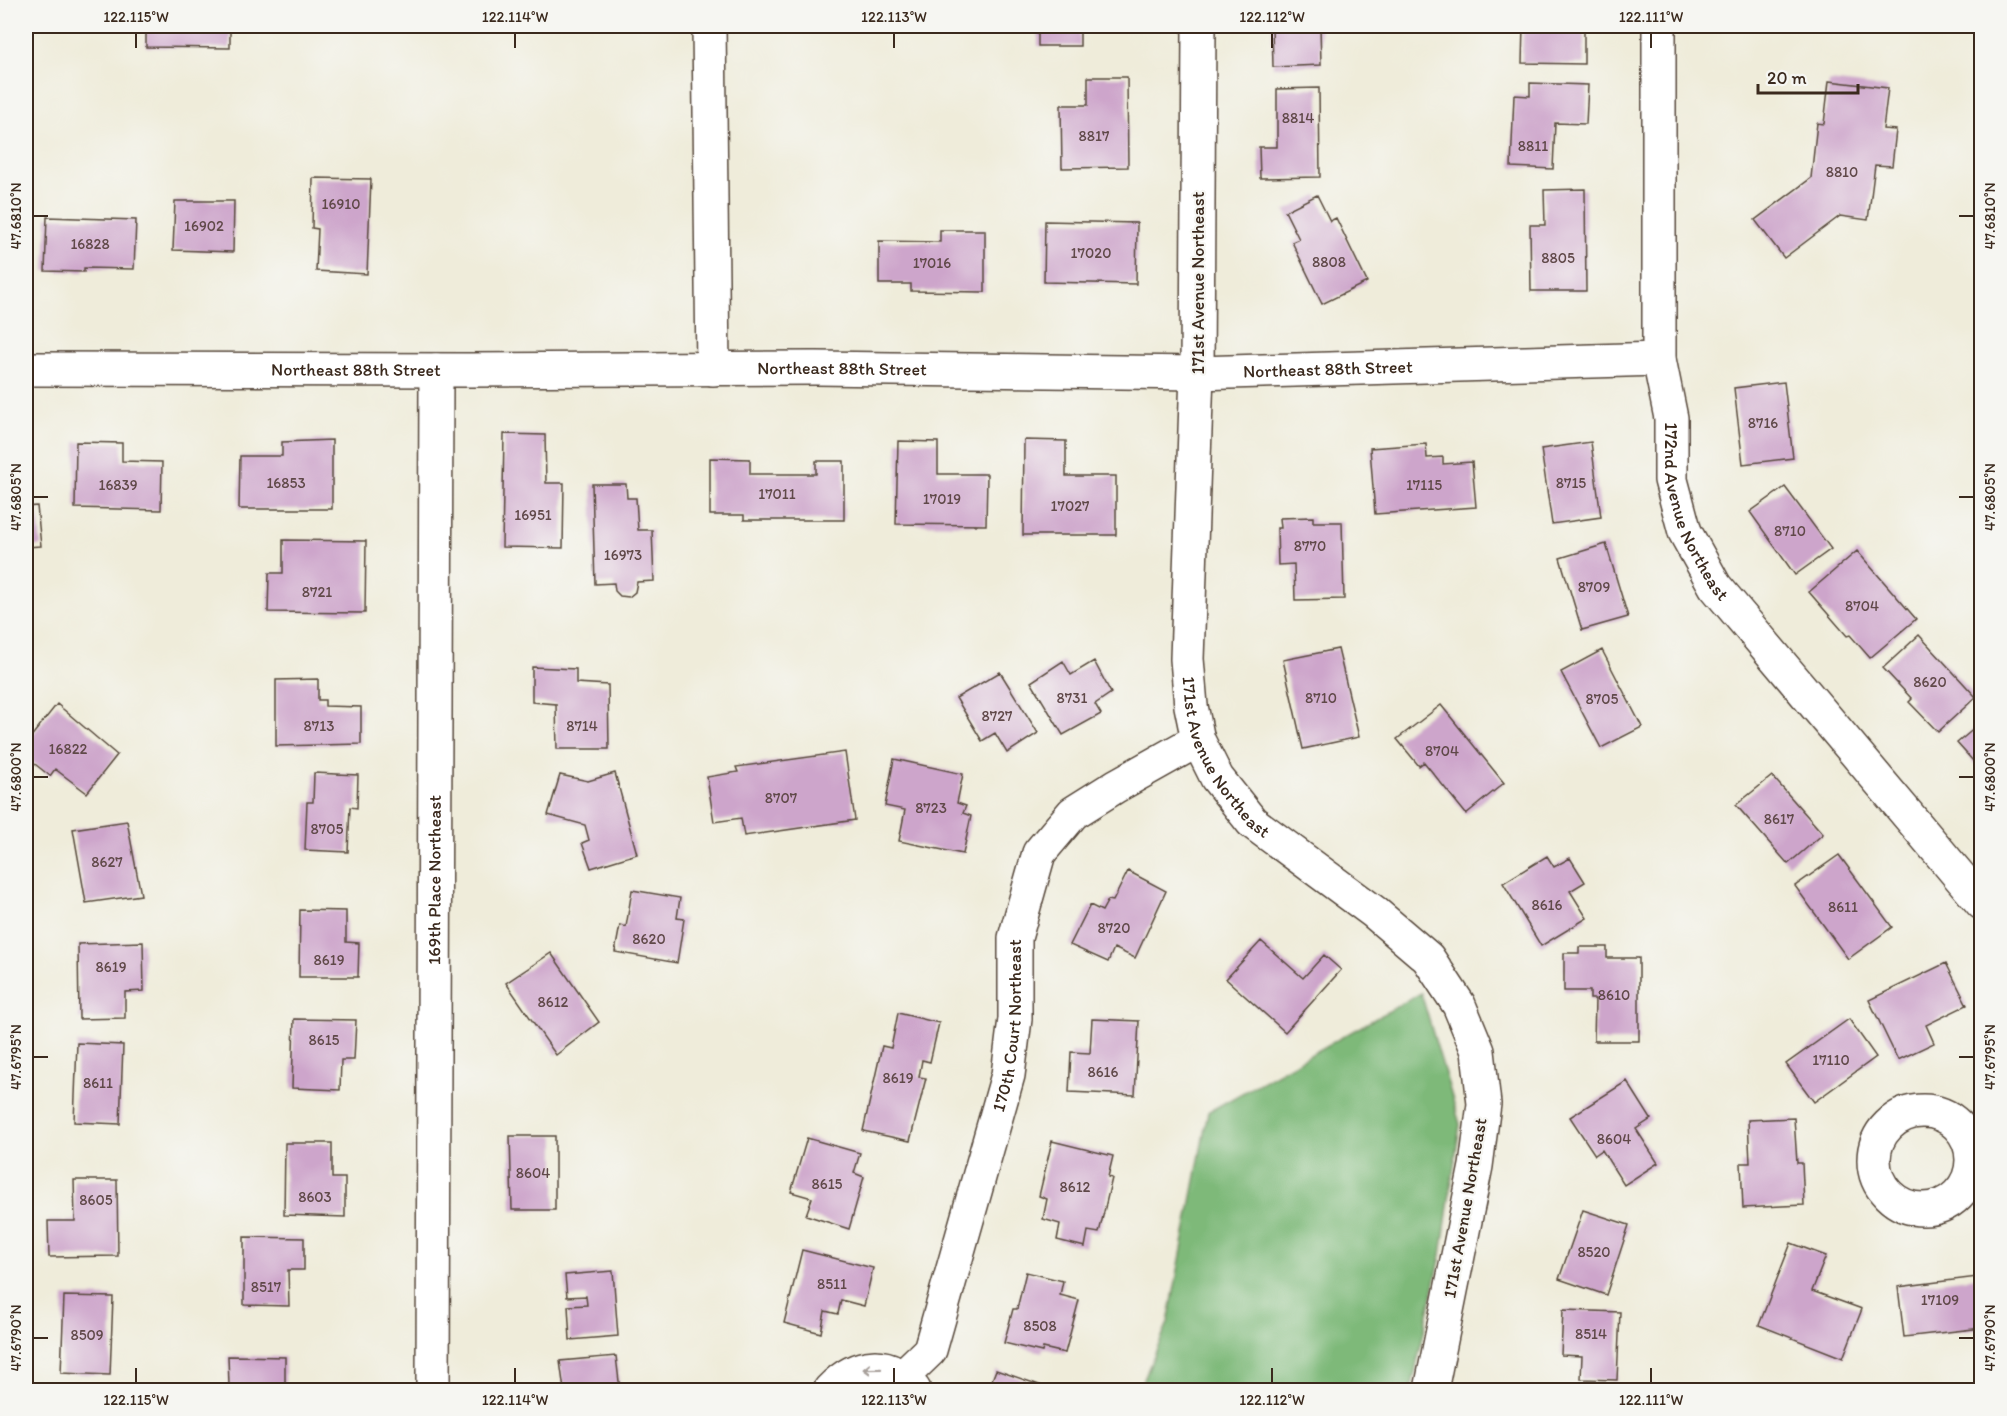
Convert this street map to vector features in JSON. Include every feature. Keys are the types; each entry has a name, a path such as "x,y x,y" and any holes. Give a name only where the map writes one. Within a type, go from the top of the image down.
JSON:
{"street":[{"path":"710,26 713,369"},
{"name":"171st Avenue Northeast","path":"1199,26 1197,373 1187,659 1191,706 1198,740 1218,778 1252,822 1374,912 1428,958 1459,1005 1478,1051 1484,1104 1476,1166 1431,1390"},
{"name":"172nd Avenue Northeast","path":"1659,26 1659,359 1671,418 1671,480 1685,532 1715,586 1982,903"},
{"name":"Northeast 88th Street","path":"26,369 816,368 1197,373 1659,359"},
{"name":"169th Place Northeast","path":"433,1390 435,370"},
{"name":"170th Court Northeast","path":"830,1390 841,1378 856,1370 872,1367 888,1369 908,1384 930,1350 1008,1075 1014,1019 1014,938 1039,853 1073,813 1198,740"}],"green space":[{"path":"1421,993 1460,1124 1441,1255 1411,1390 1139,1390 1168,1323 1208,1112"}],"building":[{"path":"146,26 230,26 230,48 146,47"},
{"path":"1038,26 1080,26 1080,46 1038,46"},
{"path":"1272,26 1320,26 1321,65 1273,67"},
{"path":"1523,26 1584,26 1584,64 1522,63"},
{"path":"1088,77 1127,77 1128,167 1062,168 1061,105 1088,105"},
{"path":"1829,81 1888,88 1883,129 1896,130 1892,166 1875,165 1868,220 1840,216 1784,258 1755,220 1811,178 1817,123 1824,124"},
{"path":"1530,83 1588,85 1586,124 1555,123 1553,169 1511,167 1514,95 1530,96"},
{"path":"1319,88 1320,177 1260,178 1259,147 1277,147 1277,89"},
{"path":"313,178 371,179 367,274 316,271 318,229 312,228"},
{"path":"1585,189 1586,291 1531,291 1530,225 1545,225 1544,190"},
{"path":"1317,195 1330,221 1336,218 1367,282 1322,304 1292,242 1299,239 1285,211"},
{"path":"175,201 234,201 233,252 173,250"},
{"path":"47,217 136,220 134,269 84,268 84,272 45,271"},
{"path":"1045,221 1137,223 1136,284 1044,282"},
{"path":"940,230 985,230 985,292 911,291 911,284 879,284 879,241 940,242"},
{"path":"1784,382 1793,458 1743,464 1734,388"},
{"path":"504,434 545,435 546,483 564,483 563,548 502,547"},
{"path":"332,440 332,509 239,509 240,456 282,456 282,442"},
{"path":"1024,440 1066,441 1066,476 1116,476 1116,535 1023,535"},
{"path":"898,441 938,442 938,474 987,474 986,525 896,524"},
{"path":"76,442 122,443 122,461 162,462 161,510 75,508"},
{"path":"1591,442 1601,517 1552,524 1541,449"},
{"path":"1426,444 1427,458 1443,457 1443,464 1472,462 1476,507 1375,514 1370,448"},
{"path":"710,458 750,459 750,474 816,474 816,461 844,461 844,520 744,520 744,515 710,515"},
{"path":"592,484 626,484 627,498 636,498 638,530 652,530 654,581 637,582 635,592 629,597 620,596 615,591 614,583 595,584"},
{"path":"1785,487 1831,549 1795,575 1750,512"},
{"path":"37,506 41,546 26,547 26,507"},
{"path":"1313,517 1313,522 1342,522 1344,599 1295,600 1294,564 1278,565 1277,528 1281,528 1280,518"},
{"path":"283,540 366,541 365,613 268,612 269,573 283,573"},
{"path":"1606,544 1628,617 1582,630 1560,558"},
{"path":"1857,551 1916,619 1870,658 1850,635 1847,636 1809,592"},
{"path":"1919,635 1976,697 1938,732 1909,702 1912,699 1883,668"},
{"path":"1338,649 1359,737 1303,749 1283,660"},
{"path":"1602,650 1642,727 1601,748 1561,672"},
{"path":"1063,661 1071,675 1094,661 1111,693 1095,704 1101,714 1063,735 1031,682"},
{"path":"532,667 576,669 576,683 608,685 609,749 557,749 556,704 532,702"},
{"path":"1000,672 1038,733 1007,753 995,733 982,741 956,698"},
{"path":"318,679 318,700 325,700 325,706 361,707 361,744 276,746 276,680"},
{"path":"57,704 117,755 87,793 55,769 50,776 26,757 26,743"},
{"path":"1441,705 1504,783 1466,814 1424,762 1419,766 1397,739"},
{"path":"1982,722 1982,771 1957,743"},
{"path":"845,752 855,820 744,836 741,818 714,822 707,777 738,772 736,767"},
{"path":"894,759 963,774 957,803 966,806 963,813 971,816 963,854 899,841 905,810 885,806"},
{"path":"314,773 358,775 357,808 350,807 348,852 305,850 307,802 313,802"},
{"path":"615,773 637,854 591,868 582,843 589,840 585,825 548,815 560,775 588,781"},
{"path":"1772,776 1823,834 1788,864 1736,805"},
{"path":"127,821 141,895 86,903 73,829"},
{"path":"1839,855 1892,927 1848,959 1795,886"},
{"path":"1547,856 1554,867 1570,858 1585,882 1570,891 1587,918 1541,946 1503,883"},
{"path":"1128,871 1166,891 1135,958 1114,948 1108,962 1070,945 1090,905 1102,911 1108,900 1113,901"},
{"path":"632,890 680,898 677,918 684,919 677,963 615,952 620,925 626,927"},
{"path":"300,910 346,911 346,942 359,943 358,977 299,977"},
{"path":"1261,941 1303,978 1324,955 1341,970 1285,1032 1226,979"},
{"path":"143,942 144,991 125,992 125,1018 79,1019 78,944"},
{"path":"1579,947 1607,947 1607,958 1639,958 1639,1041 1594,1041 1595,999 1590,999 1590,991 1564,991 1564,953 1579,953"},
{"path":"551,953 599,1022 556,1055 506,983"},
{"path":"1946,963 1967,1005 1926,1025 1934,1043 1898,1060 1869,1000"},
{"path":"898,1013 939,1023 930,1062 922,1060 919,1077 926,1078 910,1141 863,1131 882,1046 891,1048"},
{"path":"294,1019 356,1020 354,1060 341,1060 340,1090 292,1088"},
{"path":"1092,1019 1139,1021 1135,1095 1069,1092 1071,1052 1090,1053"},
{"path":"1849,1019 1876,1057 1814,1102 1786,1064"},
{"path":"77,1043 123,1045 120,1124 74,1122"},
{"path":"1627,1081 1651,1119 1636,1129 1658,1163 1624,1185 1602,1150 1595,1155 1570,1117"},
{"path":"1794,1118 1797,1163 1802,1163 1804,1205 1743,1208 1741,1163 1750,1163 1748,1120"},
{"path":"510,1136 555,1136 555,1210 512,1210"},
{"path":"807,1138 860,1153 854,1173 864,1177 849,1229 806,1215 812,1198 791,1192"},
{"path":"1052,1141 1113,1156 1108,1177 1112,1178 1099,1233 1088,1231 1085,1247 1057,1240 1060,1224 1043,1219 1047,1199 1039,1196"},
{"path":"285,1143 332,1143 332,1178 345,1178 345,1217 284,1215"},
{"path":"74,1180 117,1180 118,1256 49,1257 48,1221 75,1221"},
{"path":"1583,1210 1629,1225 1606,1295 1559,1279"},
{"path":"244,1237 304,1238 304,1270 288,1270 289,1306 244,1305"},
{"path":"1791,1243 1826,1256 1812,1291 1862,1309 1843,1358 1759,1325"},
{"path":"802,1250 873,1268 864,1306 841,1300 838,1314 825,1311 821,1333 784,1323"},
{"path":"613,1271 618,1336 570,1340 568,1306 587,1305 586,1296 567,1297 565,1275"},
{"path":"1026,1272 1063,1281 1060,1295 1079,1300 1065,1353 1043,1348 1042,1352 1004,1343 1013,1309 1017,1309"},
{"path":"1977,1277 1982,1328 1904,1337 1898,1287"},
{"path":"64,1296 113,1297 110,1375 61,1373"},
{"path":"1563,1310 1620,1312 1617,1380 1581,1379 1582,1356 1561,1355"},
{"path":"228,1356 285,1357 285,1390 214,1390 214,1386 229,1385"},
{"path":"616,1356 620,1390 564,1390 560,1361"},
{"path":"996,1370 1054,1390 988,1390"}]}
